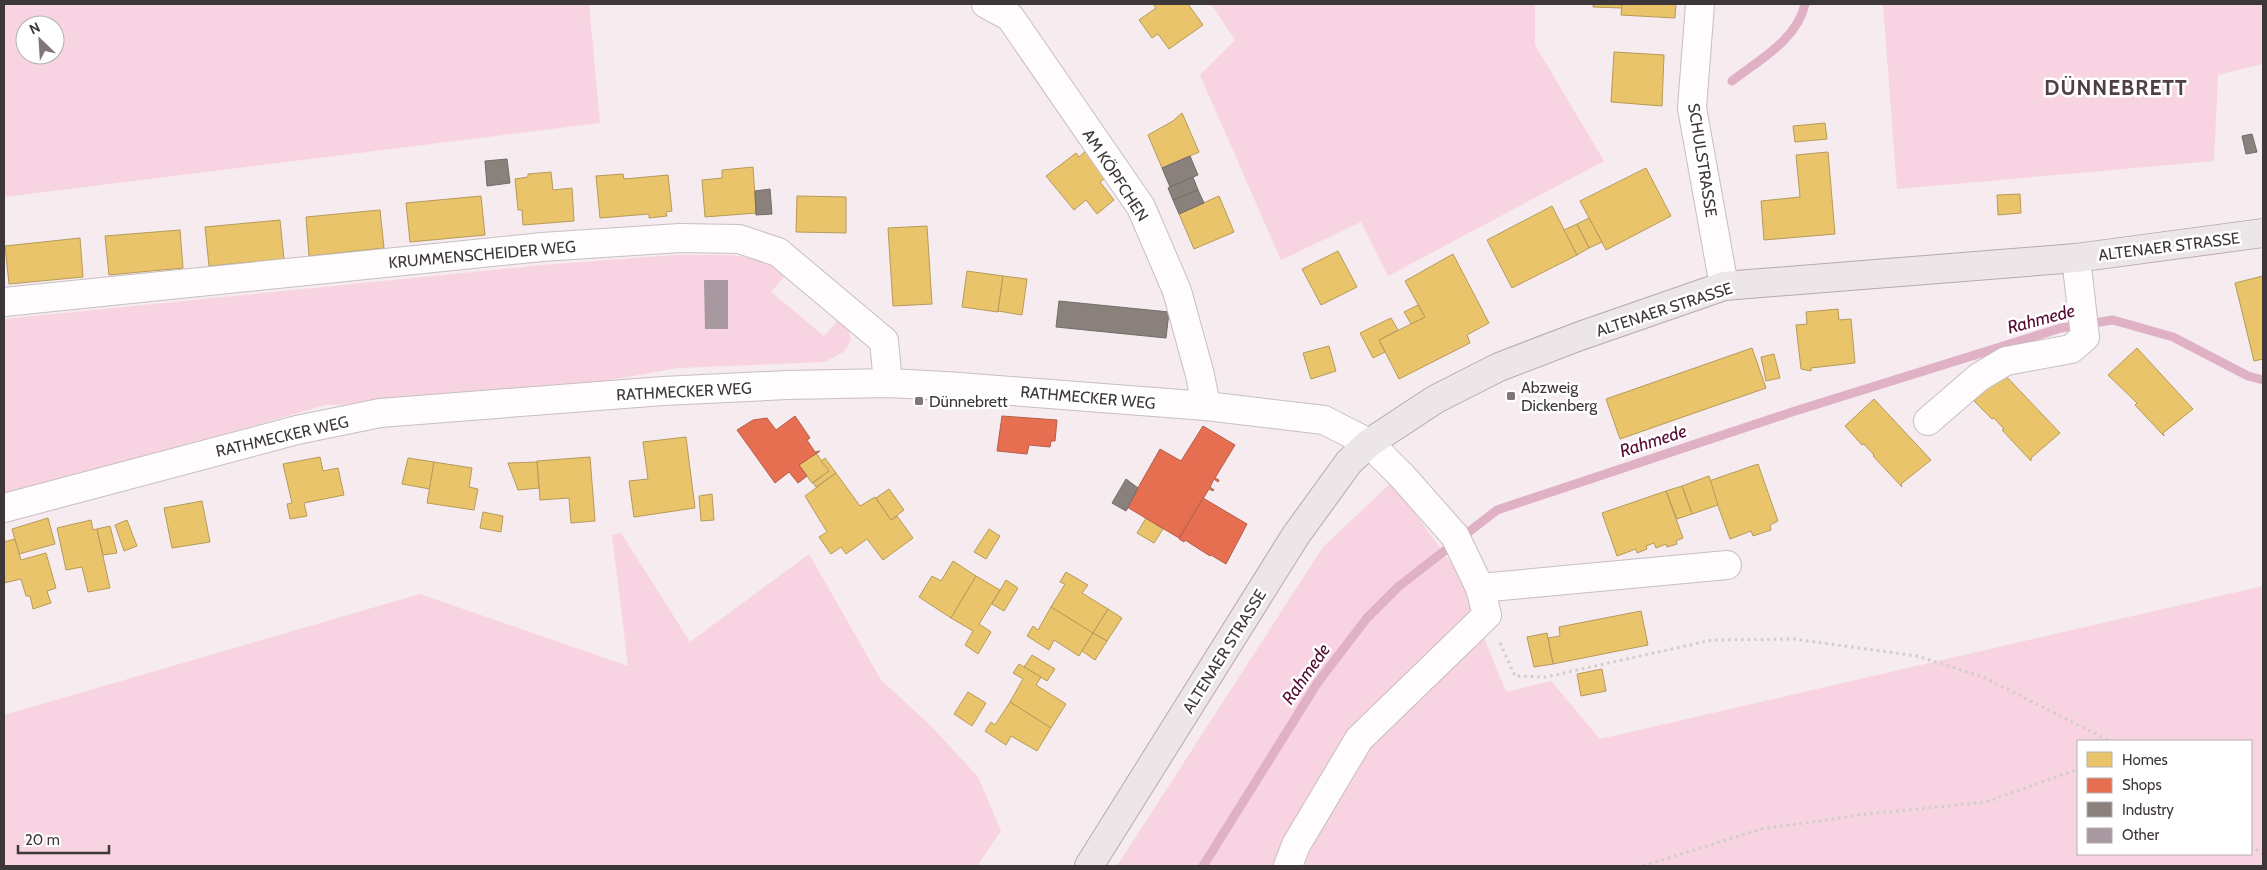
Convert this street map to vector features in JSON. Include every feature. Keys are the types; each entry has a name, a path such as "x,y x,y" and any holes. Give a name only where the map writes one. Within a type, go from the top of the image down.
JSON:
{"main road":[{"name":"ALTENAER STRASSE","path":"1090,866 1296,535 1349,462 1369,444 1436,399 1499,367 1580,336 1724,286 2076,258 2263,233"}],"street":[{"name":"AM KÖPFCHEN","path":"986,4 1014,10 1141,207 1178,291 1200,375 1206,406"},
{"name":"SCHULSTRASSE","path":"1700,4 1692,108 1724,286"},
{"name":"KRUMMENSCHEIDER WEG","path":"4,302 542,248 680,238 739,239 778,252 884,340 888,383"},
{"name":"ALTENAER STRASSE","path":"1928,421 1979,377 2006,361 2071,349 2084,324 2076,258"},
{"name":"RATHMECKER WEG","path":"4,508 297,430 380,413 663,391 787,385 888,383 956,386 1206,406 1324,420 1369,444"},
{"path":"1288,866 1296,845 1359,739 1486,615 1480,588 1460,546 1402,476 1369,444"},
{"path":"1480,588 1727,565"}],"path":[{"path":"1486,615 1515,676 1546,677 1712,640 1794,639 1917,656 1983,677 2108,740"},
{"path":"1642,866 1761,829 1867,814 1986,802 2077,769"},
{"path":"2252,846 2263,854"}],"shaded area":[{"path":"4,4 589,4 600,123 4,197"},
{"path":"1211,4 1535,4 1535,45 1604,161 1388,276 1361,222 1281,260 1200,75 1235,40"},
{"path":"1883,4 2263,4 2263,64 2218,75 2214,161 1897,189"},
{"path":"675,255 731,255 763,260 786,275 771,292 824,336 841,317 848,327 851,340 845,351 825,362 678,368 490,401 325,405 105,469 4,494 4,319 542,265"},
{"path":"1392,482 1457,571 1506,692 1551,681 1600,739 2263,586 2263,866 1117,866 1323,547"},
{"path":"621,533 690,642 809,554 881,680 932,727 978,777 1001,831 977,866 4,866 4,715 420,594 628,666 612,535"}],"building: Homes":[{"path":"1153,4 1188,4 1203,25 1169,49 1158,34 1152,38 1139,20 1156,8"},
{"path":"1593,4 1622,4 1622,8 1593,7"},
{"path":"1622,4 1676,4 1675,18 1621,15"},
{"path":"1614,52 1664,55 1662,106 1611,102"},
{"path":"1182,113 1199,152 1162,168 1148,135 1173,121"},
{"path":"1825,123 1827,139 1795,142 1793,126"},
{"path":"1088,149 1109,175 1100,182 1114,200 1097,214 1086,200 1074,210 1046,176 1076,153 1079,157"},
{"path":"1828,152 1835,234 1764,240 1761,201 1800,197 1796,155"},
{"path":"753,167 756,213 705,217 702,180 722,178 722,170"},
{"path":"1646,168 1671,216 1606,250 1580,201"},
{"path":"551,172 553,190 572,188 574,221 523,225 522,210 518,210 515,179 528,177 528,174"},
{"path":"623,174 624,179 668,175 672,211 666,212 667,216 649,218 649,214 600,218 596,176"},
{"path":"2020,194 2021,213 1998,215 1997,195"},
{"path":"481,196 485,235 410,242 406,203"},
{"path":"797,196 846,197 846,233 796,232"},
{"path":"1219,196 1234,232 1194,249 1179,214"},
{"path":"1552,206 1577,255 1512,288 1487,240"},
{"path":"380,210 384,248 309,256 306,217"},
{"path":"1589,218 1602,242 1589,248 1577,224"},
{"path":"280,220 284,259 209,266 205,227"},
{"path":"1577,224 1589,248 1577,255 1564,230"},
{"path":"927,226 932,304 893,306 888,228"},
{"path":"180,230 183,268 109,275 105,236"},
{"path":"80,238 83,277 9,284 5,246"},
{"path":"1338,251 1357,287 1321,305 1302,269"},
{"path":"1453,254 1489,323 1467,335 1470,343 1399,379 1379,340 1425,317 1405,281"},
{"path":"967,271 1003,276 998,312 962,307"},
{"path":"1003,276 1027,279 1022,315 998,311"},
{"path":"2263,276 2263,359 2254,361 2235,283"},
{"path":"1418,305 1425,317 1411,324 1404,312"},
{"path":"1838,309 1839,320 1851,319 1855,363 1811,368 1811,371 1801,369 1796,325 1807,324 1806,312"},
{"path":"1391,318 1398,330 1379,340 1385,352 1373,358 1360,333"},
{"path":"1329,346 1336,371 1311,379 1303,353"},
{"path":"1752,348 1766,388 1620,439 1606,399"},
{"path":"2137,348 2193,409 2163,433 2164,436 2135,405 2137,403 2108,375"},
{"path":"1774,354 1780,378 1766,381 1761,357"},
{"path":"2003,373 2060,433 2031,458 2031,461 2002,430 2004,429 1994,418 1992,419 1974,401"},
{"path":"1874,399 1931,460 1901,484 1902,487 1864,444 1862,445 1845,426"},
{"path":"686,437 695,508 634,517 629,481 648,479 643,442"},
{"path":"816,453 829,471 812,483 799,465"},
{"path":"320,457 323,471 338,468 344,495 304,503 307,516 290,519 287,504 292,503 283,464"},
{"path":"590,457 595,521 571,523 569,498 540,500 537,461"},
{"path":"408,458 434,462 430,489 402,484"},
{"path":"825,458 836,473 816,487 813,483 829,471 821,461"},
{"path":"434,462 472,468 469,487 478,489 474,510 427,503"},
{"path":"537,462 539,488 518,490 508,463"},
{"path":"1758,464 1778,521 1770,525 1771,530 1753,536 1751,531 1730,539 1709,481"},
{"path":"836,473 860,506 875,497 891,520 897,516 913,538 883,560 867,539 846,554 841,547 831,554 819,537 827,532 805,496"},
{"path":"1709,476 1718,505 1692,514 1682,486"},
{"path":"1682,486 1692,514 1677,519 1666,491"},
{"path":"889,489 904,510 891,520 876,498"},
{"path":"1666,491 1683,538 1676,541 1677,544 1667,547 1666,544 1656,548 1654,543 1646,546 1647,549 1637,553 1636,549 1617,556 1602,513"},
{"path":"712,494 714,520 701,521 699,496"},
{"path":"202,501 210,542 172,548 164,508"},
{"path":"483,512 503,516 501,532 480,528"},
{"path":"48,518 55,544 19,554 12,529"},
{"path":"1146,518 1163,529 1154,543 1137,533"},
{"path":"91,520 93,530 97,529 110,588 88,592 82,567 66,570 57,528"},
{"path":"127,520 137,546 124,551 115,525"},
{"path":"110,526 117,553 103,555 97,529"},
{"path":"989,529 1000,536 986,559 974,552"},
{"path":"15,539 21,560 46,553 56,588 47,591 51,603 33,609 30,596 26,596 21,579 4,583 4,542"},
{"path":"953,561 976,576 951,618 919,597 932,576 941,581"},
{"path":"1066,572 1088,585 1082,593 1108,609 1093,633 1051,607 1065,584 1060,582"},
{"path":"976,576 1000,590 979,624 991,632 978,654 965,645 973,631 951,618"},
{"path":"1006,580 1018,588 1004,611 992,604"},
{"path":"1051,607 1093,633 1079,656 1054,640 1049,650 1027,636 1033,626 1038,630"},
{"path":"1108,609 1122,618 1107,641 1093,633"},
{"path":"1641,611 1648,645 1553,664 1548,638 1560,636 1559,627"},
{"path":"1093,633 1107,641 1095,660 1082,651"},
{"path":"1547,633 1553,664 1534,667 1527,637"},
{"path":"1032,655 1055,669 1047,681 1024,667"},
{"path":"1019,664 1041,677 1036,685 1066,704 1051,728 1010,702 1023,679 1013,673"},
{"path":"1602,669 1606,691 1581,696 1577,674"},
{"path":"968,692 986,703 972,726 954,714"},
{"path":"1010,702 1051,728 1037,751 1011,736 1006,745 985,731 991,722 995,725"}],"building: Shops":[{"path":"795,416 810,438 807,440 815,452 820,451 799,465 807,476 798,483 789,472 775,483 737,430 753,420 767,418 776,430"},
{"path":"1002,416 1057,420 1055,441 1051,441 1050,447 1029,445 1027,454 997,451"},
{"path":"1203,426 1235,445 1215,478 1219,480 1218,482 1214,479 1210,487 1214,490 1209,489 1179,538 1127,507 1160,449 1181,461"},
{"path":"1203,498 1247,524 1226,564 1185,540 1184,542 1179,539"}],"building: Industry":[{"path":"2252,134 2257,152 2246,154 2242,136"},
{"path":"1190,156 1198,175 1170,187 1162,168"},
{"path":"507,159 510,183 487,186 485,161"},
{"path":"1193,177 1198,190 1173,200 1168,188"},
{"path":"770,189 772,214 756,215 755,191"},
{"path":"1198,190 1204,203 1179,214 1173,200"},
{"path":"1059,301 1169,312 1166,338 1056,327"},
{"path":"1126,479 1138,488 1126,511 1112,503"}],"building: Other":[{"path":"704,280 728,280 728,329 705,329"}],"waterway":[{"path":"1732,81 1786,39 1801,17 1805,4"},
{"name":"Rahmede","path":"1203,866 1318,682 1367,618 1398,587 1497,510 1792,412 2061,328 2113,320 2173,337 2248,376 2263,380"}],"place":[{"name":"Abzweig Dickenberg","path":"1511,396"},
{"name":"Dünnebrett","path":"919,401"}],"district":[{"name":"DÜNNEBRETT","path":"2116,88"}]}
